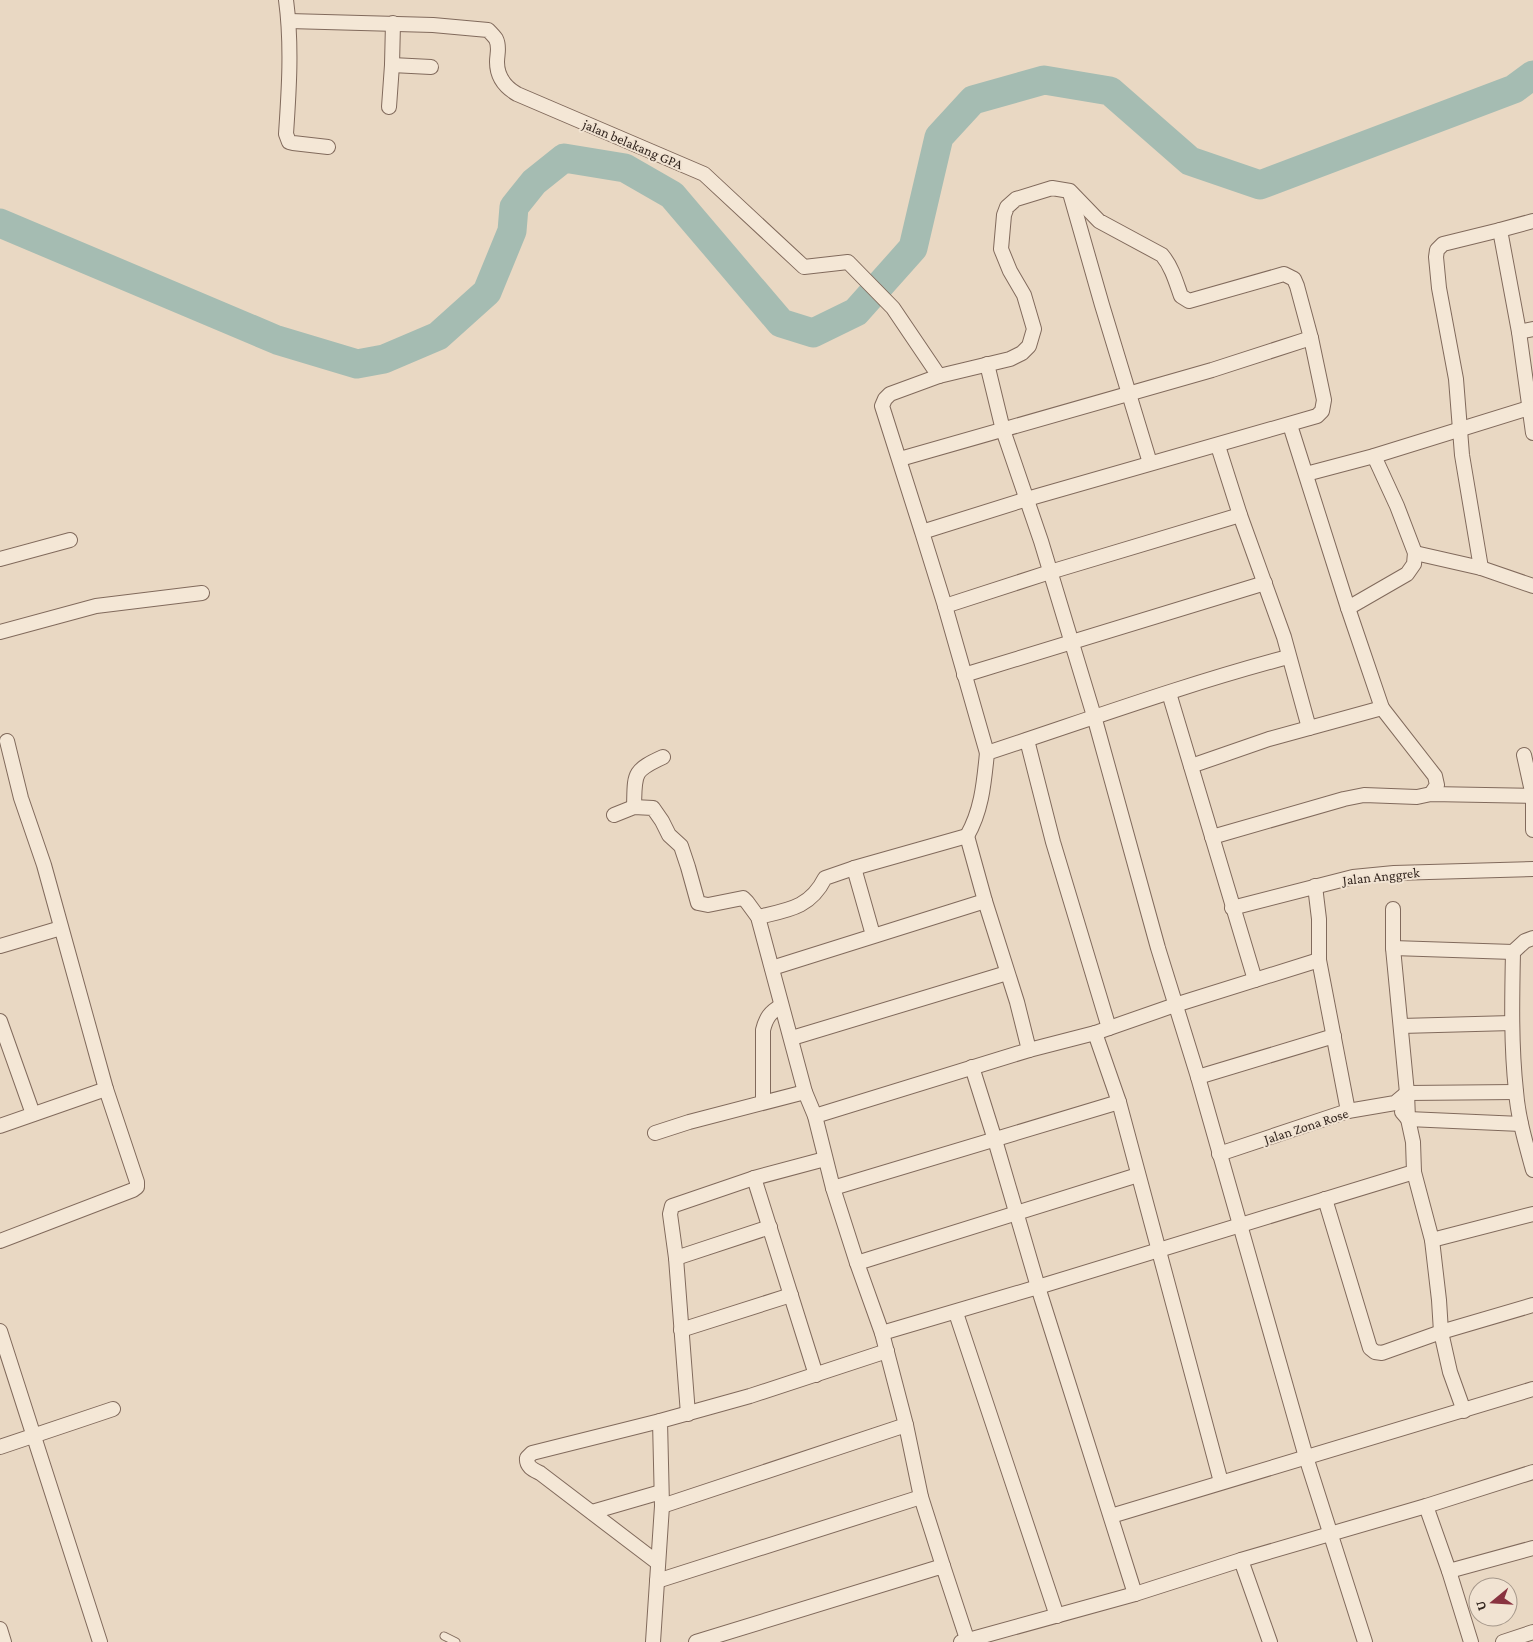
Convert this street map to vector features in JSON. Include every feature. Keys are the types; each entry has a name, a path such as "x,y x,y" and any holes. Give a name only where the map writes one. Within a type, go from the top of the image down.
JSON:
{"street":[{"path":"286,0 289,20 289,85 286,134 289,142 328,147"},
{"name":"jalan belakang GPA","path":"289,20 433,25 488,30 496,38 499,48 497,63 500,78 508,89 704,174 804,266 848,262 892,308 939,376"},
{"path":"389,107 393,23"},
{"path":"392,65 431,67"},
{"path":"758,916 798,906 809,900 820,888 825,878 967,836 974,826 982,800 987,753 945,606 882,406 890,394 939,376 1010,359 1022,353 1029,346 1034,329 1024,295 1010,271 1001,249 1002,231 1007,207 1016,199 1039,191 1052,188 1070,191 1099,221 1162,255 1168,262 1181,296 1189,301 1284,274 1294,279 1312,338 1324,400 1322,411 1318,416 1027,499 922,532"},
{"path":"1070,191 1128,394 1150,463"},
{"path":"1481,568 1466,483 1456,379 1439,288 1437,250 1443,244 1533,221"},
{"path":"1500,230 1519,332 1533,433"},
{"path":"1519,332 1533,329"},
{"path":"900,459 1212,370 1312,338"},
{"path":"986,364 1003,430 1027,499 1094,716 1175,1005 1198,1077 1306,1457 1365,1642"},
{"path":"1306,474 1374,456 1530,408"},
{"path":"1290,425 1382,708 1435,776 1437,786 1431,794"},
{"path":"1218,446 1240,515 1284,637 1309,728"},
{"path":"1348,608 1407,574 1414,564 1415,553 1397,506 1374,456"},
{"path":"945,606 1050,572 1240,515"},
{"path":"0,560 70,540"},
{"path":"1415,553 1481,568 1533,586"},
{"path":"964,674 1265,583"},
{"path":"0,632 96,606 202,593"},
{"path":"987,753 1168,692 1258,664 1288,657"},
{"path":"1168,692 1192,766 1232,908 1255,980"},
{"path":"1192,766 1269,739 1382,708"},
{"path":"1027,740 1053,842 1109,1028"},
{"path":"0,1241 134,1190 137,1187 137,1182 106,1089 44,865 21,798 7,741"},
{"path":"1524,755 1532,796 1533,830"},
{"path":"634,807 634,780 642,767 663,757"},
{"path":"1212,837 1344,799 1364,796 1418,798 1431,794 1532,796"},
{"path":"614,815 634,807 653,808 669,836 680,846 698,903 708,905 743,898 758,916 805,1092 815,1116 833,1188 882,1333 906,1425 921,1496 965,1641 1135,1594 1533,1472"},
{"path":"967,836 985,902 1017,1002 1029,1050"},
{"path":"854,868 873,935"},
{"name":"Jalan Anggrek","path":"1232,908 1353,877 1394,873 1533,869"},
{"path":"1315,886 1319,919 1319,960 1348,1111"},
{"path":"772,968 873,935 985,902"},
{"path":"1393,909 1393,948 1408,1093 1408,1119 1413,1142 1414,1172 1432,1240 1441,1332 1450,1372 1464,1411"},
{"path":"0,946 61,928"},
{"path":"1393,948 1513,952 1525,941 1533,938"},
{"path":"1513,952 1512,1023 1516,1092 1521,1124 1533,1170"},
{"path":"815,1116 1029,1050 1095,1034 1175,1005 1319,960"},
{"path":"792,1038 1008,973"},
{"path":"763,1102 763,1030 766,1019 772,1011 781,1006"},
{"path":"0,1021 33,1114"},
{"path":"1401,1026 1512,1023"},
{"path":"1095,1034 1119,1102 1221,1482"},
{"path":"1198,1077 1334,1036"},
{"path":"972,1067 1038,1287 1135,1594"},
{"path":"0,1126 106,1089"},
{"path":"655,1133 689,1122 805,1092"},
{"path":"1408,1093 1516,1092"},
{"name":"Jalan Zona Rose","path":"1219,1154 1348,1111 1395,1103 1408,1093"},
{"path":"833,1188 1119,1102"},
{"path":"1395,1103 1408,1119 1521,1124"},
{"path":"688,1414 676,1258 670,1214 672,1206 754,1178 825,1159"},
{"path":"882,1333 956,1313 1414,1172"},
{"path":"857,1263 1138,1175"},
{"path":"754,1178 816,1375"},
{"path":"1325,1199 1370,1348 1375,1352 1382,1353 1441,1332 1533,1305"},
{"path":"1432,1240 1533,1214"},
{"path":"676,1258 770,1227"},
{"path":"681,1330 791,1295"},
{"path":"956,1313 1057,1616"},
{"path":"0,1330 100,1642"},
{"path":"658,1563 530,1467 526,1458 532,1453 688,1414 816,1375 886,1351"},
{"path":"1111,1516 1533,1389"},
{"path":"0,1447 113,1409"},
{"path":"654,1642 662,1499 660,1421"},
{"path":"592,1512 662,1499 906,1425"},
{"path":"657,1581 921,1496"},
{"path":"1426,1506 1471,1642"},
{"path":"1449,1571 1533,1548"},
{"path":"1242,1560 1270,1642"},
{"path":"696,1642 943,1566"},
{"path":"0,1629 4,1642"},
{"path":"1503,1642 1533,1632"}],"lane":[{"path":"444,1636 456,1642"}],"waterway":[{"path":"0,223 277,340 357,364 384,359 438,336 487,292 512,231 514,207 534,182 564,158 625,168 672,195 781,323 813,333 856,312 913,248 939,137 973,100 1044,80 1110,91 1190,161 1260,185 1514,89 1533,75"}]}
